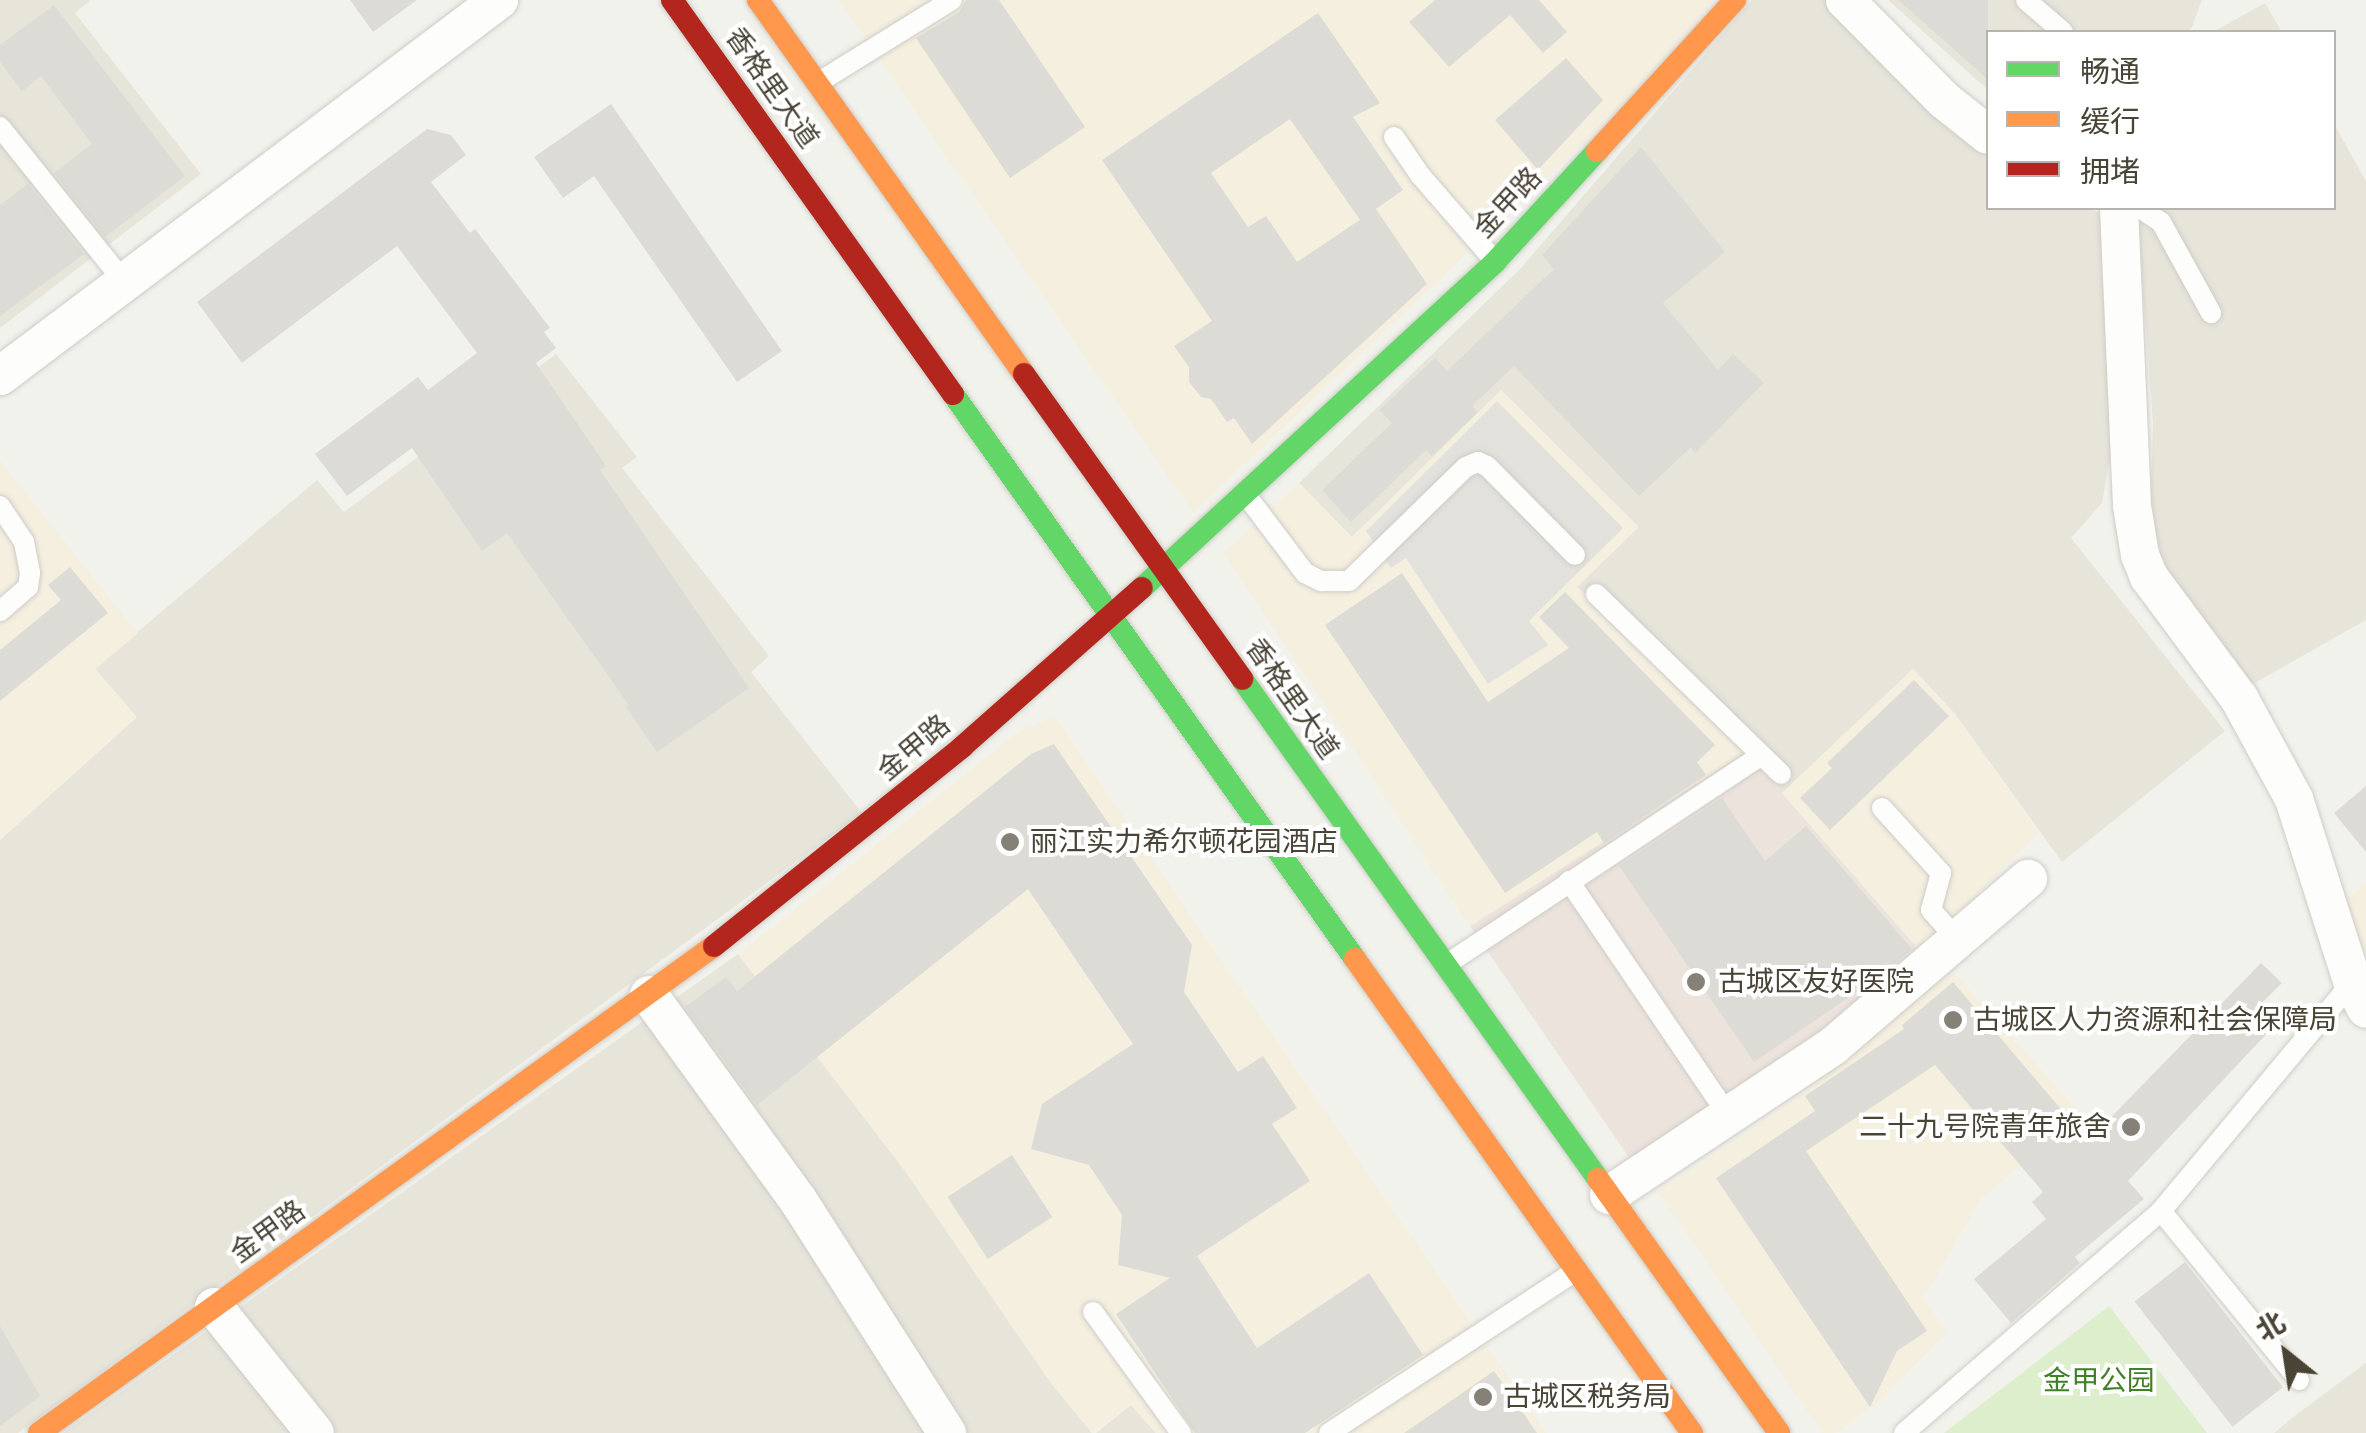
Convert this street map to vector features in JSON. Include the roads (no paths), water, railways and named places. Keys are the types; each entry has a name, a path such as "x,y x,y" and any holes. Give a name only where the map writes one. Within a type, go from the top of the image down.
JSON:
{"main road":[{"name":"香格里大道","path":"672,0 1692,1433"},
{"name":"香格里大道","path":"758,0 1779,1433"},
{"name":"金甲路","path":"39,1433 649,994 826,859 1112,616 1495,262 1735,0"}],"street":[{"path":"0,376 499,0"},
{"path":"1845,0 1944,100 1986,133"},
{"path":"2118,210 2132,506 2140,555 2149,577 2240,698 2294,798 2361,987"},
{"path":"1609,1195 1833,1046 2028,879"},
{"path":"649,994 798,1200 947,1433"},
{"path":"214,1307 316,1433"}],"lane":[{"path":"817,83 952,0"},
{"path":"2026,0 2060,30"},
{"path":"0,127 124,282"},
{"path":"1394,137 1420,175 1495,262"},
{"path":"2143,210 2161,222 2211,313"},
{"path":"1245,493 1305,573 1320,581 1349,582 1466,467 1478,462 1487,466 1575,555"},
{"path":"0,506 24,542 30,573 28,587 0,611"},
{"path":"1596,594 1781,774"},
{"path":"1445,966 1761,755"},
{"path":"1882,808 1940,873 1931,910 1957,940"},
{"path":"1568,881 1730,1118"},
{"path":"1904,1433 2161,1211 2361,987"},
{"path":"2161,1211 2299,1380"},
{"path":"1329,1433 1577,1270"},
{"path":"1093,1312 1181,1433"}],"place":[{"name":"丽江实力希尔顿花园酒店","path":"1010,842"},
{"name":"古城区友好医院","path":"1696,982"},
{"name":"古城区人力资源和社会保障局","path":"1953,1020"},
{"name":"二十九号院青年旅舍","path":"2131,1127"},
{"name":"古城区税务局","path":"1483,1397"}],"park label":[{"name":"金甲公园","path":"2099,1381"}]}
